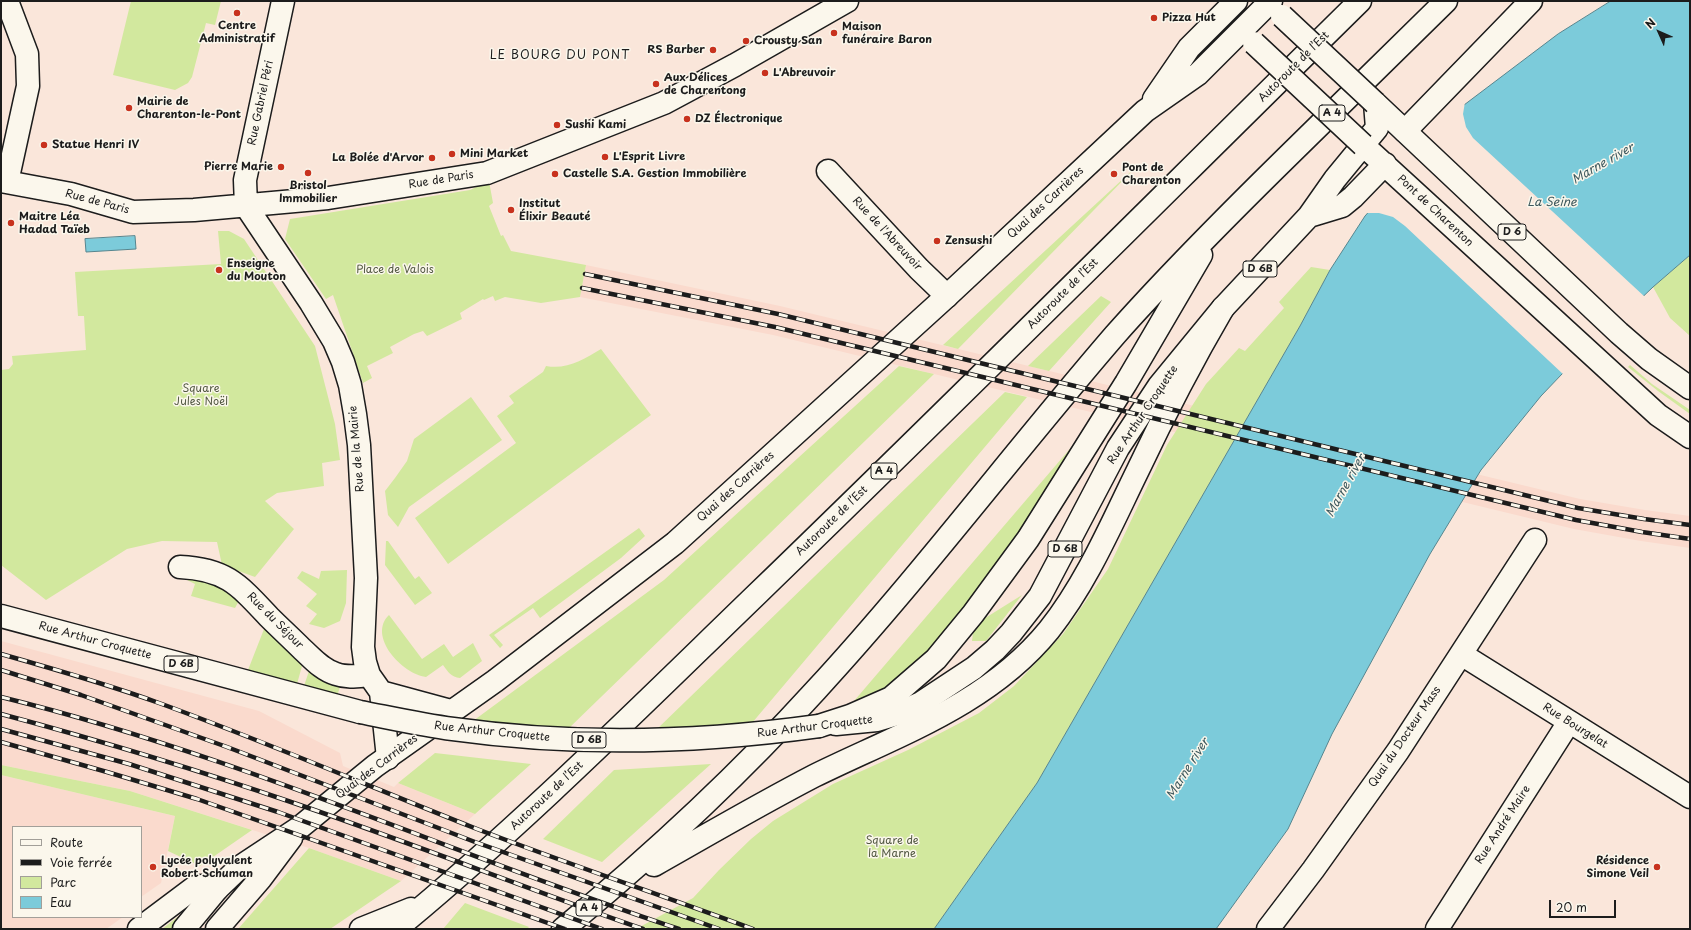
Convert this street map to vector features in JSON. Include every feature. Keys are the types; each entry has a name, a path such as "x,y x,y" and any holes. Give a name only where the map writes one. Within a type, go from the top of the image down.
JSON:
{"main road":[{"path":"4,182 28,86 27,54 7,1"},
{"name":"Rue Gabriel Péri","path":"246,206 245,180 283,1"},
{"name":"Rue de Paris","path":"4,182 71,194 133,212 194,210 328,198 488,173 664,103 735,65 847,1"},
{"name":"Autoroute de l’Est","path":"396,929 429,902 534,809 836,519 1360,1"},
{"name":"A 4","path":"563,929 614,887 712,799 818,689 872,627 1116,334 1167,278 1219,224 1446,1"},
{"path":"1272,5 1375,103 1377,128 1405,131 1531,1"},
{"name":"Pont de Charenton","path":"1229,3 1248,37 1363,145 1658,415 1690,437"},
{"name":"Quai des Carrières","path":"1145,111 1189,48 1229,3"},
{"name":"Quai des Carrières","path":"184,929 217,889 240,867 299,828 388,758 451,711 495,681 675,543 947,296 1145,111 1248,37 1272,5"},
{"name":"D 6","path":"1375,103 1619,334 1649,359 1690,388"},
{"name":"Rue Arthur Croquette","path":"1,616 360,712 452,729 518,736 585,740 643,741 714,738 819,726 850,720 877,720 897,714 921,703 974,668 995,650 1024,618 1043,590 1118,448 1159,386 1223,308 1303,223 1335,179 1377,128"},
{"path":"1303,223 1342,206 1353,198 1385,164"},
{"name":"Rue de l'Abreuvoir","path":"828,171 926,276 947,296"},
{"name":"Rue de la Mairie","path":"246,206 311,303 334,341 343,362 350,385 359,445 366,578 364,662 375,684 388,758"},
{"path":"850,720 891,698 936,659 973,614 1028,539 1126,383 1219,224"},
{"path":"614,887 781,793 937,719 989,685 1026,654 1048,631 1068,605 1096,558 1146,453 1196,354 1223,308"},
{"name":"Quai du Docteur Mass","path":"1268,929 1313,870 1398,751 1535,540"},
{"name":"Rue du Séjour","path":"180,567 196,568 214,572 231,580 245,591 269,617 322,667 335,674 375,684"},
{"name":"Rue Bourgelat","path":"1461,654 1690,797"},
{"path":"375,684 451,711"},
{"name":"Rue André Maire","path":"1437,929 1569,722"},
{"name":"Quai des Carrières","path":"217,929 261,878 299,828"},
{"path":"139,929 195,887 201,886 217,889"},
{"path":"361,929 429,902"}],"shaded area":[{"path":"586,265 780,306 1580,499 1690,516 1690,548 1574,529 773,335 580,297"},
{"path":"1,641 259,711 340,753 343,766 394,787 398,783 475,814 401,881 309,848 130,791 1,765"},
{"name":"Lycée polyvalent Robert Schuman","path":"1,775 175,816 161,883 142,896 142,826 12,826 12,918 122,918 106,929 1,929"}],"green space":[{"path":"131,1 221,1 215,25 206,23 192,77 188,83 175,90 113,75"},
{"path":"1137,166 958,349 943,345"},
{"name":"Place de Valois","path":"489,181 493,203 489,206 501,236 503,235 511,251 586,265 580,297 541,303 505,297 495,301 493,296 484,300 483,299 460,313 462,319 427,336 423,331 414,334 390,347 393,353 367,366 372,378 363,383 333,295 326,299 285,239 290,219 470,190"},
{"name":"Square Jules Noël","path":"218,231 229,231 244,239 315,346 335,424 340,460 322,463 324,486 277,493 265,501 294,529 255,577 222,565 217,542 162,541 127,549 46,600 1,565 1,370 9,369 13,364 12,356 86,350 84,316 78,316 75,272 221,264"},
{"path":"1690,255 1690,336 1670,318 1653,287"},
{"name":"Square de la Marne","path":"1311,267 1330,270 1300,326 1037,783 934,929 636,929 693,898 751,839 773,821 833,784 908,750 979,713 1014,686 1063,634 1108,569 1167,445 1206,384 1239,348 1245,351 1284,308 1279,302"},
{"path":"1101,296 1111,302 1049,371 1028,366"},
{"path":"601,349 651,415 448,564 415,518 516,443 497,416 514,403 509,396 543,372 546,366 554,367 575,363"},
{"path":"1630,365 1652,384 1690,410 1690,414 1628,367"},
{"path":"899,366 934,374 567,730 473,721 664,580"},
{"path":"1005,392 1027,397 752,723 656,730"},
{"path":"471,397 502,440 409,507 398,527 388,515 385,491 407,461 414,439"},
{"path":"1080,437 1026,529 918,668 886,691 848,708"},
{"path":"639,528 645,536 621,558 540,618 533,608 494,635 503,645 500,648 489,635"},
{"path":"386,541 388,541 415,579 419,576 432,593 415,605 385,565"},
{"path":"347,570 346,603 340,621 324,628 309,624 317,614 306,606 317,594 297,578 302,571 319,579 321,571"},
{"path":"179,576 208,577 241,597 235,608 191,596 195,584"},
{"path":"1022,595 986,641 972,641 974,625"},
{"path":"389,615 422,659 444,644 453,657 473,643 482,661 460,678 448,672 443,665 426,677 417,674 398,662 390,653 385,643 382,633 383,624"},
{"path":"266,624 300,660 302,666 297,684 248,670"},
{"path":"310,668 323,679 340,687 337,696 304,686"},
{"path":"435,753 531,764 475,814 398,783"},
{"path":"711,764 602,862 543,839 614,770"},
{"path":"1,765 130,791 252,830 200,866 168,851 175,816 1,775"},
{"path":"309,848 401,881 330,929 238,929"},
{"path":"197,902 175,929 162,929"},
{"path":"465,903 529,927 527,929 443,929"}],"water":[{"name":"La Seine","path":"1611,1 1690,1 1690,255 1653,287 1562,374 1541,396 1481,470 1430,554 1332,734 1288,829 1216,929 934,929 1037,783 1300,326 1330,270 1365,216 1464,105 1558,34"},
{"path":"135,236 136,249 86,252 85,239"}],"pier":[{"path":"1465,102 1463,114 1466,127 1473,138 1645,297 1564,375 1405,226 1393,217 1379,213 1365,213"}],"railway":[{"path":"585,274 778,314 1578,508 1690,525"},
{"path":"582,288 775,327 1576,520 1690,539"},
{"path":"1,654 100,683 159,703 279,749 477,829 753,929"},
{"path":"1,670 81,695 227,747 475,842 719,929"},
{"path":"1,697 88,720 258,776 594,900 679,929"},
{"path":"1,714 146,755 255,790 335,817 643,929"},
{"path":"1,729 129,764 278,812 602,929"},
{"path":"1,742 197,799 565,929"}],"place":[{"name":"Centre Administratif","path":"237,13"},
{"name":"Pizza Hut","path":"1154,18"},
{"name":"Maison funéraire Baron","path":"834,33"},
{"name":"Crousty San","path":"746,41"},
{"name":"RS Barber","path":"713,50"},
{"name":"L'Abreuvoir","path":"765,73"},
{"name":"Aux Délices de Charentong","path":"656,84"},
{"name":"Mairie de Charenton-le-Pont","path":"129,108"},
{"name":"DZ Électronique","path":"687,119"},
{"name":"Sushi Kami","path":"557,125"},
{"name":"Statue Henri IV","path":"44,145"},
{"name":"Mini Market","path":"452,154"},
{"name":"L'Esprit Livre","path":"605,157"},
{"name":"La Bolée d'Arvor","path":"432,158"},
{"name":"Pierre Marie","path":"281,167"},
{"name":"Bristol Immobilier","path":"308,173"},
{"name":"Castelle S.A. Gestion Immobilière","path":"555,174"},
{"name":"Pont de Charenton","path":"1114,174"},
{"name":"Institut Élixir Beauté","path":"511,210"},
{"name":"Maitre Léa Hadad Taïeb","path":"11,223"},
{"name":"Zensushi","path":"937,241"},
{"name":"Enseigne du Mouton","path":"219,270"},
{"name":"Lycée polyvalent Robert Schuman","path":"153,867"},
{"name":"Résidence Simone Veil","path":"1657,867"}],"district":[{"name":"LE BOURG DU PONT","path":"560,56"}],"water label":[{"name":"Marne river","path":"1603,164"},
{"name":"Marne river","path":"1346,486"},
{"name":"Marne river","path":"1188,769"}]}
